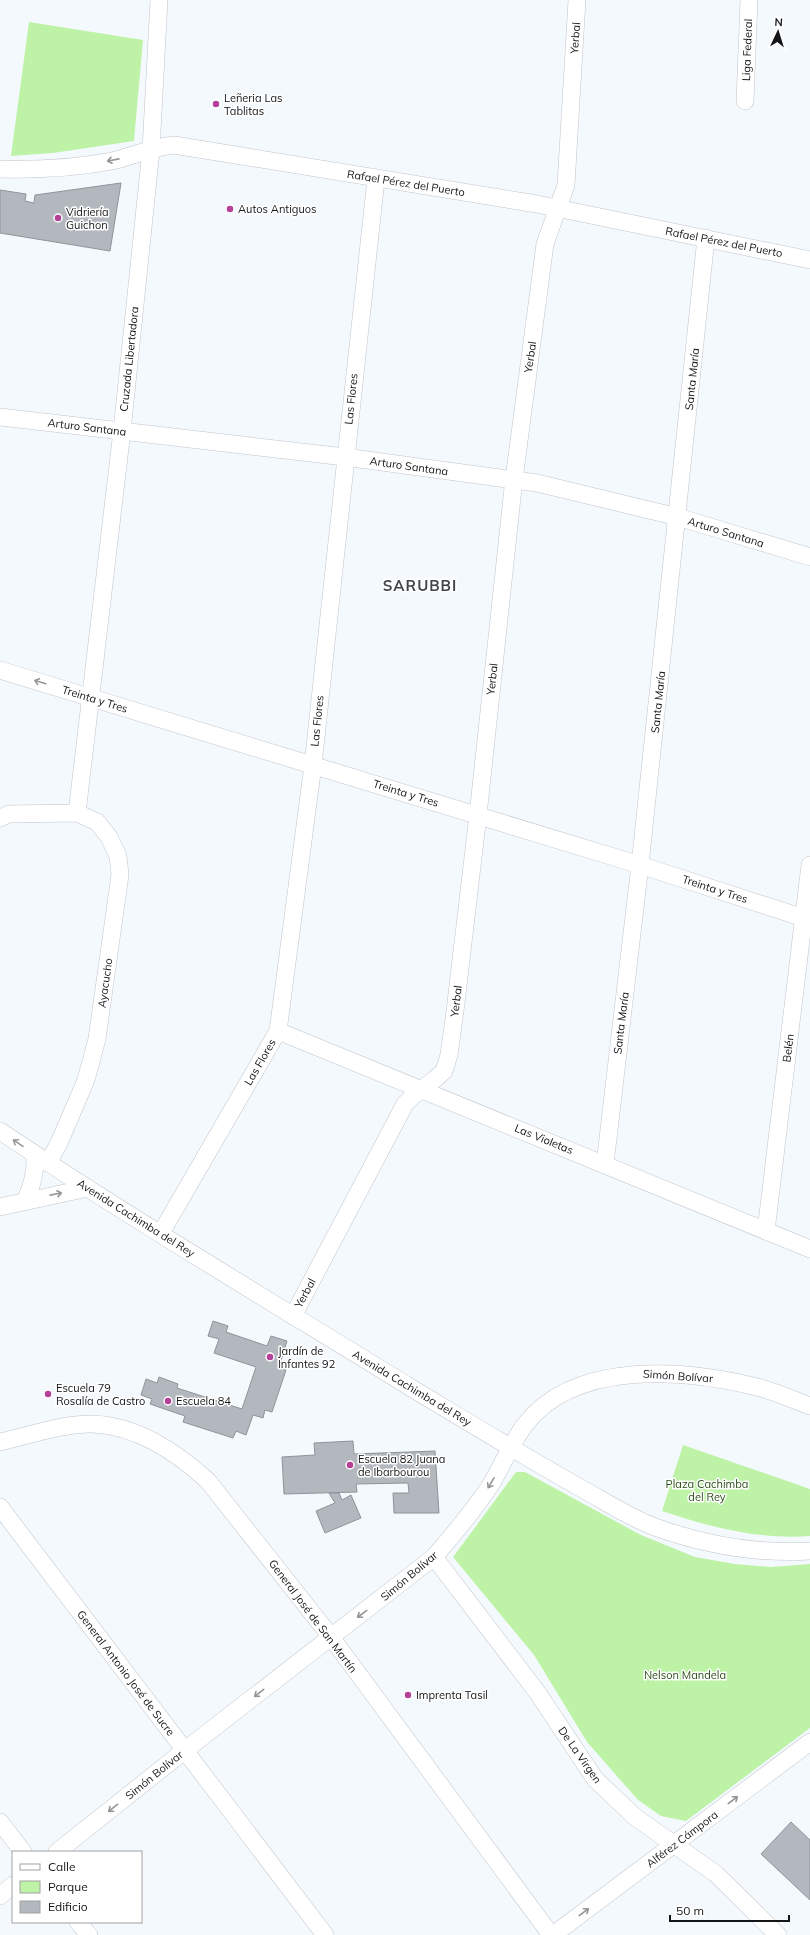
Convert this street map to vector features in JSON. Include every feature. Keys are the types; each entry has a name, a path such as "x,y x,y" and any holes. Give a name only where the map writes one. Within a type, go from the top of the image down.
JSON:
{"street":[{"name":"Cruzada Libertadora","path":"77,813 122,431 151,150 159,0"},
{"name":"Yerbal","path":"293,1316 405,1104 444,1071 449,1055 478,815 514,479 546,244 566,185 577,0"},
{"name":"Liga Federal","path":"745,100 749,0"},
{"name":"Rafael Pérez del Puerto","path":"0,169 63,168 112,161 162,146 174,145 557,209 810,260"},
{"name":"Las Flores","path":"161,1233 278,1031 313,765 376,179"},
{"name":"Santa María","path":"605,1164 640,865 678,517 706,238"},
{"name":"Arturo Santana","path":"0,416 345,457 537,483 678,517 810,557"},
{"name":"Treinta y Tres","path":"0,670 478,815 807,918"},
{"path":"0,818 9,814 77,813"},
{"name":"Ayacucho","path":"42,1159 59,1143 86,1080 97,1040 120,875 118,856 109,837 97,822 77,813"},
{"name":"Belén","path":"766,1231 807,918 810,866"},
{"name":"Las Violetas","path":"278,1031 810,1249"},
{"name":"Avenida Cachimba del Rey","path":"0,1131 42,1159 293,1316 511,1449 653,1526 694,1540 730,1548 764,1551 810,1551"},
{"path":"25,1200 34,1184 36,1168 42,1159"},
{"path":"0,1207 25,1200 88,1188"},
{"name":"Simón Bolívar","path":"58,1851 184,1750 434,1557 465,1522 490,1485 525,1425 547,1403 570,1390 596,1380 632,1373 667,1373 718,1379 754,1386 810,1406"},
{"name":"General José de San Martín","path":"0,1442 59,1429 92,1424 122,1429 152,1440 180,1456 208,1481 331,1638 552,1935"},
{"name":"General Antonio José de Sucre","path":"0,1507 325,1935"},
{"name":"De La Virgen","path":"434,1557 537,1692 595,1780 635,1817 716,1874 778,1935"},
{"name":"Alférez Cámpora","path":"552,1935 810,1742"},
{"path":"0,1822 22,1851"},
{"path":"0,1896 12,1886"},
{"path":"79,1923 89,1935"}],"green space":[{"path":"29,22 143,40 134,141 53,153 11,156"},
{"name":"Plaza Cachimba del Rey","path":"683,1445 810,1489 810,1536 772,1536 735,1531 662,1511"},
{"name":"Nelson Mandela","path":"516,1472 525,1472 641,1535 695,1557 735,1564 771,1567 810,1564 810,1728 686,1821 661,1816 638,1800 587,1742 534,1655 453,1557"}],"building":[{"name":"Vidriería Guichon","path":"121,183 110,251 0,233 0,190 26,194 25,201 34,203 35,195"},
{"path":"213,1321 228,1326 226,1332 267,1346 271,1336 287,1341 279,1367 286,1370 272,1412 265,1410 263,1418 253,1415 246,1435 236,1431 233,1438 183,1422 185,1416 150,1404 152,1399 141,1395 146,1379 157,1383 159,1377 178,1384 177,1388 242,1409 256,1367 214,1353 219,1339 208,1336"},
{"path":"353,1441 354,1454 435,1451 439,1513 394,1513 393,1493 409,1493 408,1483 356,1484 357,1492 284,1494 282,1457 315,1455 314,1443"},
{"path":"329,1493 339,1493 342,1500 351,1495 361,1518 325,1533 316,1511 335,1503"},
{"path":"791,1822 810,1840 810,1900 761,1854"}],"place":[{"name":"Leñeria Las Tablitas","path":"216,104"},
{"name":"Autos Antiguos","path":"230,209"},
{"name":"Vidriería Guichon","path":"58,218"},
{"name":"Jardín de Infantes 92","path":"270,1357"},
{"name":"Escuela 79 Rosalía de Castro","path":"48,1394"},
{"name":"Escuela 84","path":"168,1401"},
{"name":"Escuela 82 Juana de Ibarbourou","path":"350,1465"},
{"name":"Imprenta Tasil","path":"408,1695"}],"district":[{"name":"SARUBBI","path":"420,586"}]}
